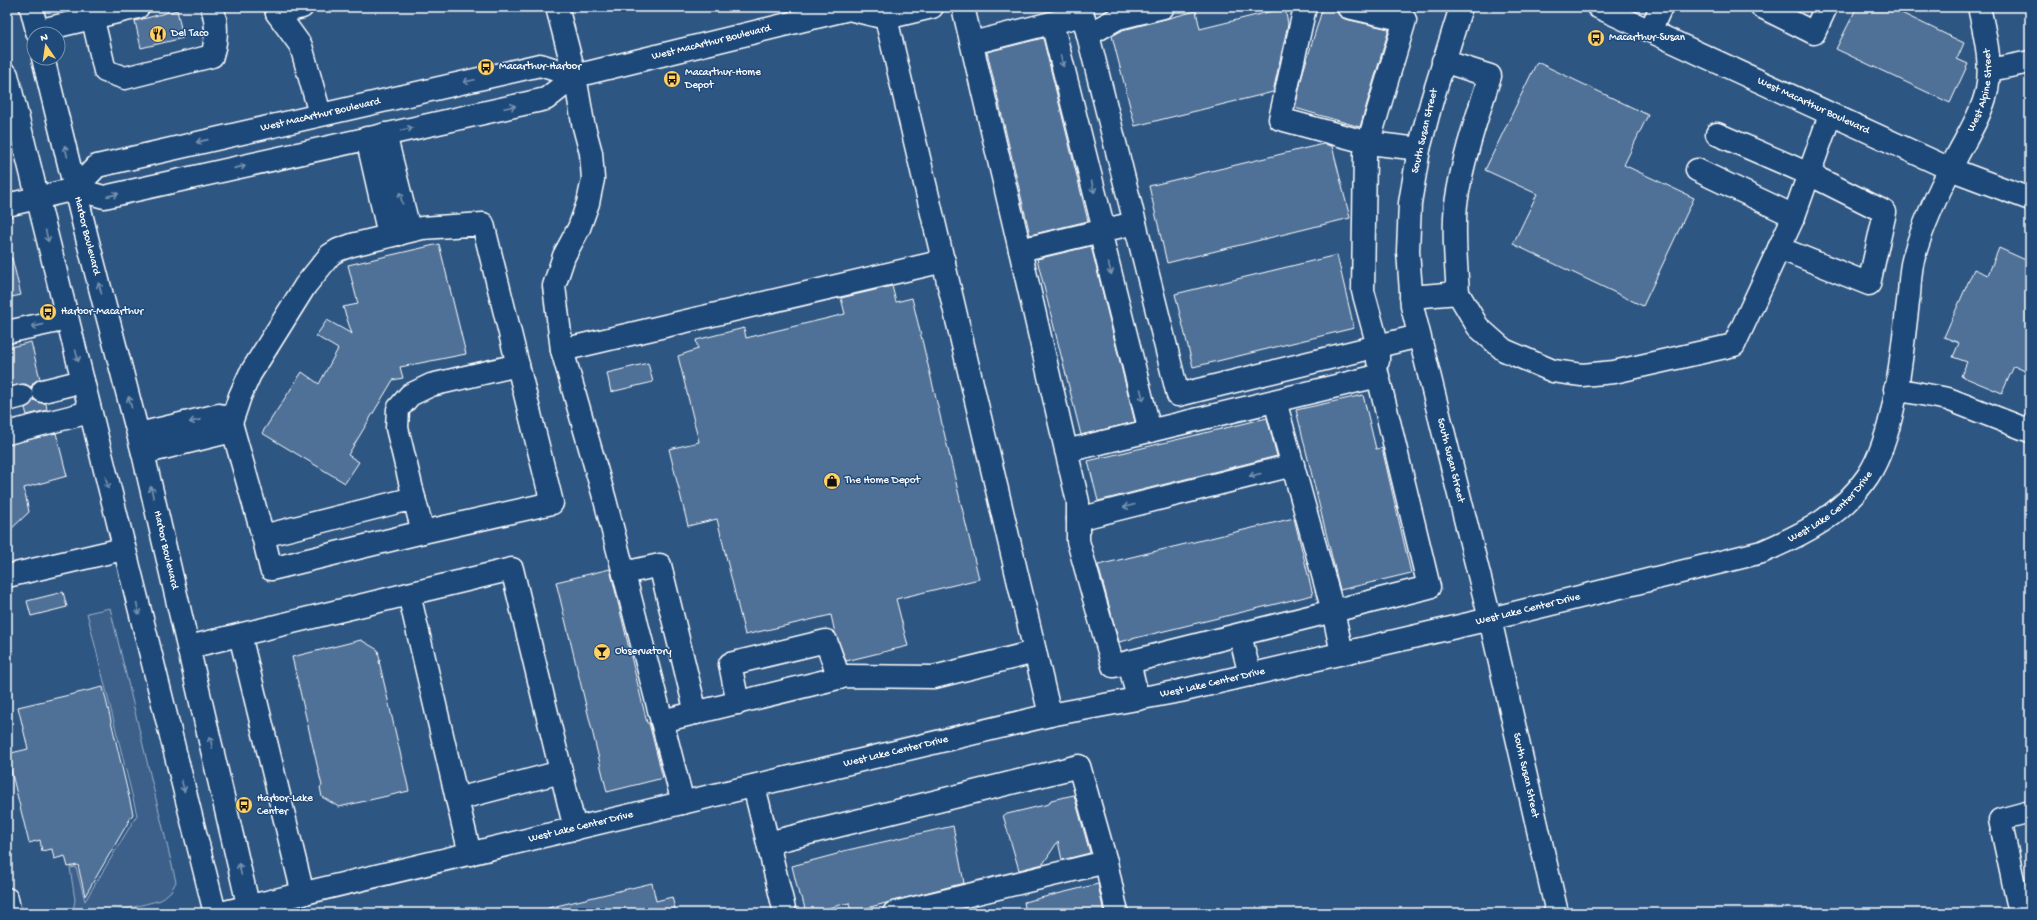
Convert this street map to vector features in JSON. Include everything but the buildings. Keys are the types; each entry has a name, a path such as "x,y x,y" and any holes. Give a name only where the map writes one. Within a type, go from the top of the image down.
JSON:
{"main road":[{"path":"31,7 36,26"},
{"path":"54,26 92,12 138,7"},
{"path":"92,12 105,71 125,78 212,56 216,43 217,20 212,7"},
{"path":"302,7 277,10 301,46 320,114"},
{"path":"557,7 575,76 583,123 591,153 593,179 588,203 579,228 564,256 554,286 562,350 603,492 683,803"},
{"name":"West MacArthur Boulevard","path":"7,205 75,189 104,197 546,99 575,76 849,8 886,18 932,7"},
{"path":"963,7 1078,502 1078,541 1113,666 1429,587 1378,376 1378,346 1363,291 1365,154 1405,20 1348,7"},
{"path":"972,43 1052,23 1084,19 1118,18 1163,7"},
{"path":"1305,7 1280,119 1368,143 1418,149"},
{"name":"South Susan Street","path":"1461,7 1418,149 1410,203 1408,243 1411,297 1419,336 1490,619 1557,913"},
{"name":"West MacArthur Boulevard","path":"1598,7 1950,169 2030,199"},
{"path":"1650,31 1661,7"},
{"path":"1762,7 1814,33 1826,7"},
{"name":"West Alpine Street","path":"1950,169 1980,111 1986,93 1990,70 1979,7"},
{"path":"886,18 1050,715"},
{"path":"1084,19 1178,395 1419,336"},
{"path":"1052,23 1150,430"},
{"path":"1444,61 1490,76 1467,155 1456,204 1456,258 1458,293 1478,327 1504,350 1553,371 1582,375 1614,372 1734,345 1794,216 1830,115"},
{"path":"1990,70 2030,62"},
{"name":"West MacArthur Boulevard","path":"75,189 97,166 320,114 540,65 575,76"},
{"name":"Harbor Boulevard","path":"45,66 75,189 141,443 249,910"},
{"path":"7,77 83,381 123,549 215,913"},
{"path":"1717,134 1809,174 1884,212 1868,284 1779,248"},
{"path":"376,136 387,226 399,234"},
{"name":"West Lake Center Drive","path":"221,913 249,910 302,894 1050,715 1180,691 1250,675 1490,619 1762,552 1798,536 1829,518 1852,497 1868,476 1882,450 1890,420 1913,261 1922,235 1950,169"},
{"path":"1697,170 1794,216"},
{"path":"1020,250 1135,223"},
{"path":"141,443 224,433 231,423 240,396 250,374 305,286 322,264 338,250 422,228 483,224 552,503 423,532 271,569 231,423"},
{"path":"562,350 944,261"},
{"path":"1411,297 1458,293"},
{"path":"7,332 67,318"},
{"path":"423,532 397,428 398,409 410,395 431,385 518,365"},
{"path":"1066,451 1378,376"},
{"path":"24,396 83,381"},
{"path":"1895,389 1948,398 2030,431"},
{"path":"1275,401 1333,611 1342,653"},
{"path":"7,433 90,412"},
{"path":"1078,519 1293,465"},
{"path":"263,536 414,498"},
{"path":"7,576 123,549"},
{"path":"624,573 660,565 696,713"},
{"path":"189,647 512,568 575,829"},
{"path":"409,594 470,854"},
{"path":"1240,634 1250,675"},
{"path":"240,635 302,894"},
{"path":"738,703 730,664 826,641 839,678"},
{"path":"662,721 846,676 934,677 1035,652"},
{"path":"1130,662 1138,698"},
{"path":"768,843 1079,766 1106,862 1116,913"},
{"path":"457,799 561,772"},
{"path":"754,786 785,913"},
{"path":"2020,913 2000,820 2030,812"},
{"path":"894,913 1106,862"},
{"path":"7,900 10,913"}],"shaded area":[{"path":"7,7 2030,7 2030,913 7,913"},
{"path":"110,608 176,882 171,891 161,900 110,913 63,913 73,911 75,900 70,868 76,867 85,901 137,815 87,613"}],"place":[{"name":"Del Taco","path":"158,34"},
{"name":"Macarthur-Susan","path":"1596,38"},
{"name":"Macarthur-Harbor","path":"486,67"},
{"name":"Macarthur-Home Depot","path":"672,79"},
{"name":"Harbor-Macarthur","path":"48,312"},
{"name":"The Home Depot","path":"832,481"},
{"name":"Observatory","path":"602,652"},
{"name":"Harbor-Lake Center","path":"244,805"}]}
